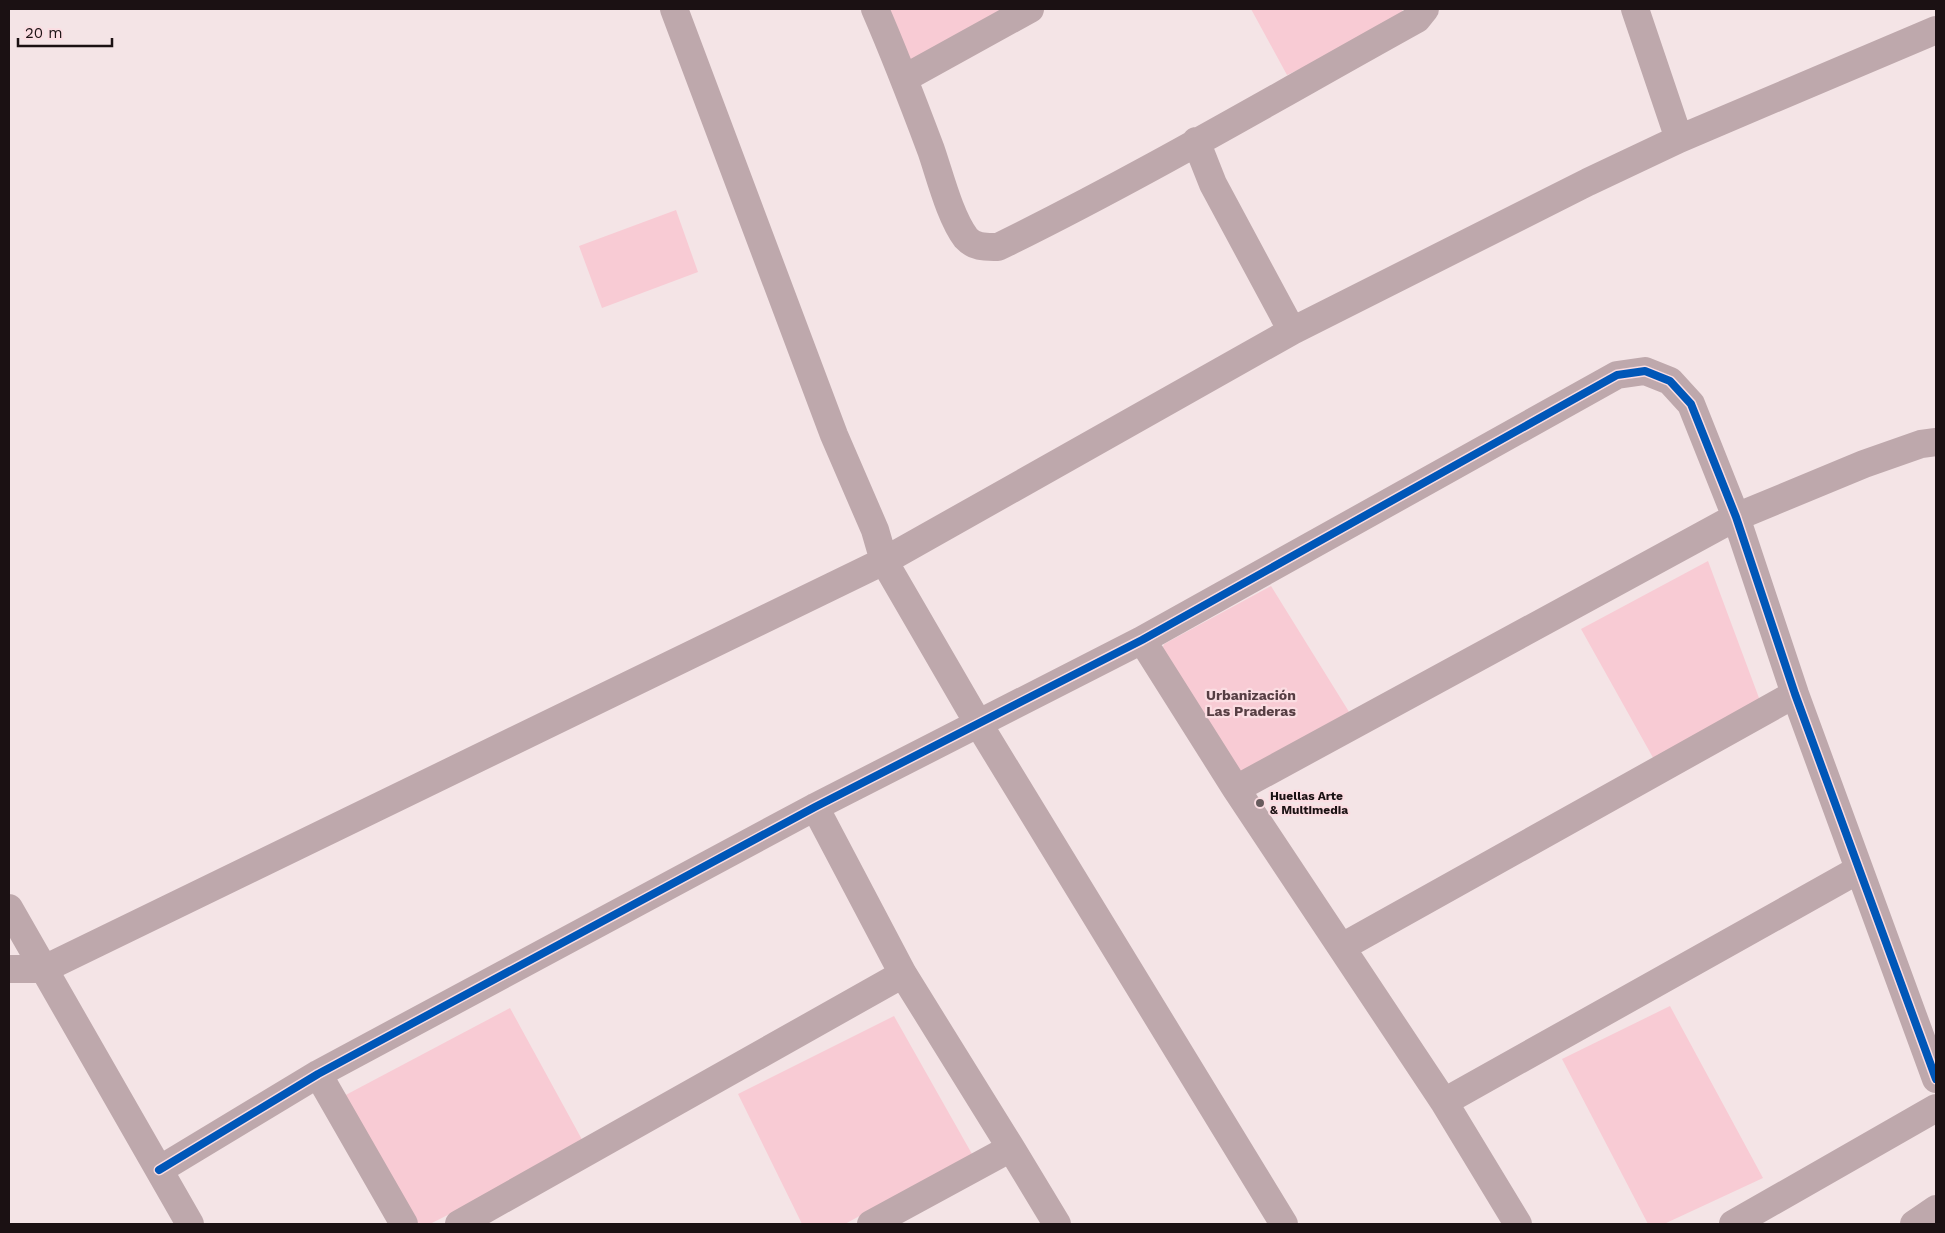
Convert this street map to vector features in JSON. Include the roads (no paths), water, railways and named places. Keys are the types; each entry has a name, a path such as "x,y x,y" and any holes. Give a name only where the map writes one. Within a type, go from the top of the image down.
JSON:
{"street":[{"path":"674,9 834,435 875,530 884,561 978,723 1283,1224"},
{"path":"875,9 905,78 954,216 966,238 974,245 998,247 1152,168 1196,141 1417,19 1425,9"},
{"path":"905,78 1030,9"},
{"path":"1635,9 1679,139"},
{"path":"9,968 44,969 884,561 1292,331 1588,182 1679,139 1936,30"},
{"path":"1196,141 1213,184 1292,331"},
{"path":"159,1170 318,1074 815,807 1142,640 1617,375 1645,371 1670,381 1691,404 1736,517 1795,694 1936,1079"},
{"path":"1236,789 1736,517 1864,464 1921,444 1936,442"},
{"path":"1142,640 1236,789 1444,1102 1518,1224"},
{"path":"1342,947 1795,694"},
{"path":"815,807 903,974 1057,1224"},
{"path":"1444,1102 1858,870"},
{"path":"9,908 190,1224"},
{"path":"459,1224 903,974"},
{"path":"318,1074 404,1224"},
{"path":"1733,1224 1936,1108"},
{"path":"871,1224 1011,1148"},
{"path":"1914,1224 1936,1209"}],"place":[{"name":"Huellas Arte & Multimedia","path":"1260,803"}],"district":[{"name":"Urbanización Las Praderas","path":"1251,704"}]}
